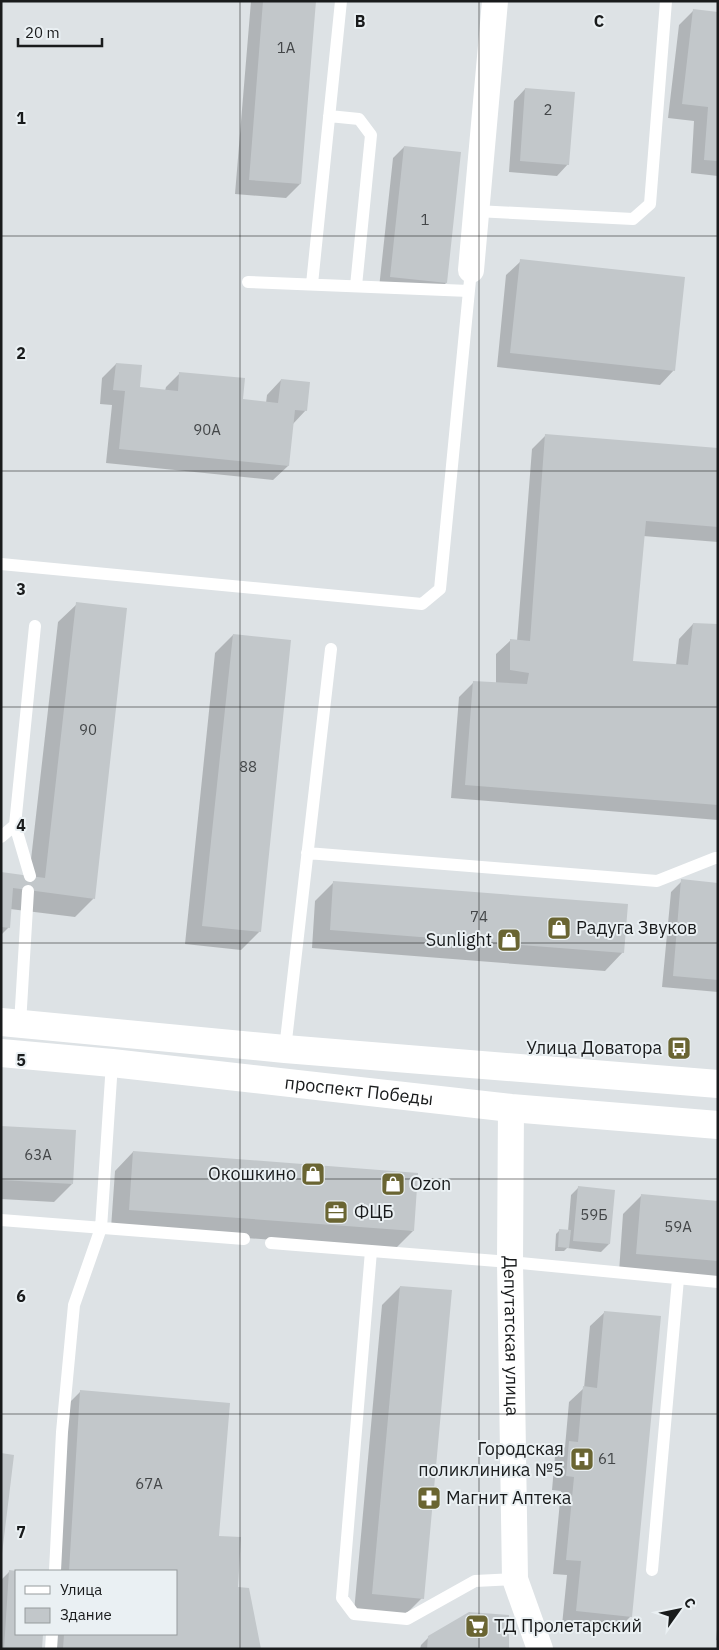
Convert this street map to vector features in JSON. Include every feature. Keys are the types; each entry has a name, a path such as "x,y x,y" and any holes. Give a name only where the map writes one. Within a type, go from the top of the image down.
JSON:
{"main road":[{"name":"проспект Победы","path":"11,1023 285,1049 718,1084"},
{"name":"проспект Победы","path":"1,1052 511,1108 718,1125"}],"street":[{"path":"470,281 495,1"},
{"name":"Депутатская улица","path":"511,1108 510,1262 515,1579 540,1649"}],"lane":[{"path":"312,284 341,1"},
{"path":"476,212 633,219 650,204 666,1"},
{"path":"329,116 359,120 371,135 356,286"},
{"path":"1,564 422,604 440,590 470,281 356,286 248,282"},
{"path":"30,876 15,825 35,626"},
{"path":"285,1049 331,649"},
{"path":"1,837 15,825"},
{"path":"307,853 657,882 718,858"},
{"path":"11,1023 28,891"},
{"path":"55,1570 62,1432 74,1305 101,1228 112,1063"},
{"path":"1,1220 244,1239"},
{"path":"271,1243 510,1262 718,1282"},
{"path":"371,1251 342,1598 354,1614 407,1619 474,1581 515,1579"},
{"path":"652,1570 678,1279"},
{"path":"51,1649 52,1635"}],"building":[{"path":"263,1 316,1 301,184 249,180"},
{"path":"693,9 718,12 718,161 704,160 708,107 682,104"},
{"path":"525,88 575,92 569,165 520,161"},
{"path":"404,146 461,152 447,283 390,277"},
{"path":"520,259 685,277 675,371 510,353"},
{"path":"116,363 142,365 140,387 178,391 179,372 245,378 243,399 278,403 281,379 310,382 307,411 295,410 289,466 119,449 125,391 113,390"},
{"path":"545,434 718,448 718,527 646,521 633,661 688,665 693,623 718,624 718,805 465,785 473,681 527,684 529,673 510,670 510,639 530,641"},
{"path":"76,602 127,608 95,899 13,888 10,928 1,927 1,872 45,878"},
{"path":"233,634 291,640 261,932 202,926"},
{"path":"681,879 718,883 718,980 673,976"},
{"path":"333,881 628,904 624,953 330,930"},
{"path":"1,1126 76,1130 73,1184 1,1180"},
{"path":"133,1151 418,1173 414,1231 129,1210"},
{"path":"578,1186 615,1190 610,1244 573,1241"},
{"path":"641,1194 718,1201 718,1261 636,1254"},
{"path":"559,1229 571,1230 569,1248 558,1247"},
{"path":"400,1286 452,1290 424,1599 372,1594"},
{"path":"604,1311 661,1316 632,1617 576,1611 581,1561 566,1560 574,1477 566,1476 569,1441 578,1442 583,1386 597,1388"},
{"path":"80,1390 230,1403 219,1536 241,1537 238,1587 249,1588 261,1649 63,1649 64,1635 178,1635 178,1570 69,1570"},
{"path":"1,1453 14,1455 2,1554 1,1554"},
{"path":"9,1570 15,1571 15,1635 43,1635 42,1649 4,1649"},
{"name":"ТД Пролетарский","path":"469,1612 509,1615 509,1649 427,1649 428,1636"}],"place":[{"name":"Радуга Звуков","path":"559,928"},
{"name":"Sunlight","path":"509,940"},
{"name":"Улица Доватора","path":"679,1048"},
{"name":"Окошкино","path":"313,1174"},
{"name":"Ozon","path":"393,1184"},
{"name":"ФЦБ","path":"336,1212"},
{"name":"Городская поликлиника №5","path":"582,1459"},
{"name":"Магнит Аптека","path":"429,1498"},
{"name":"ТД Пролетарский","path":"477,1626"}]}
